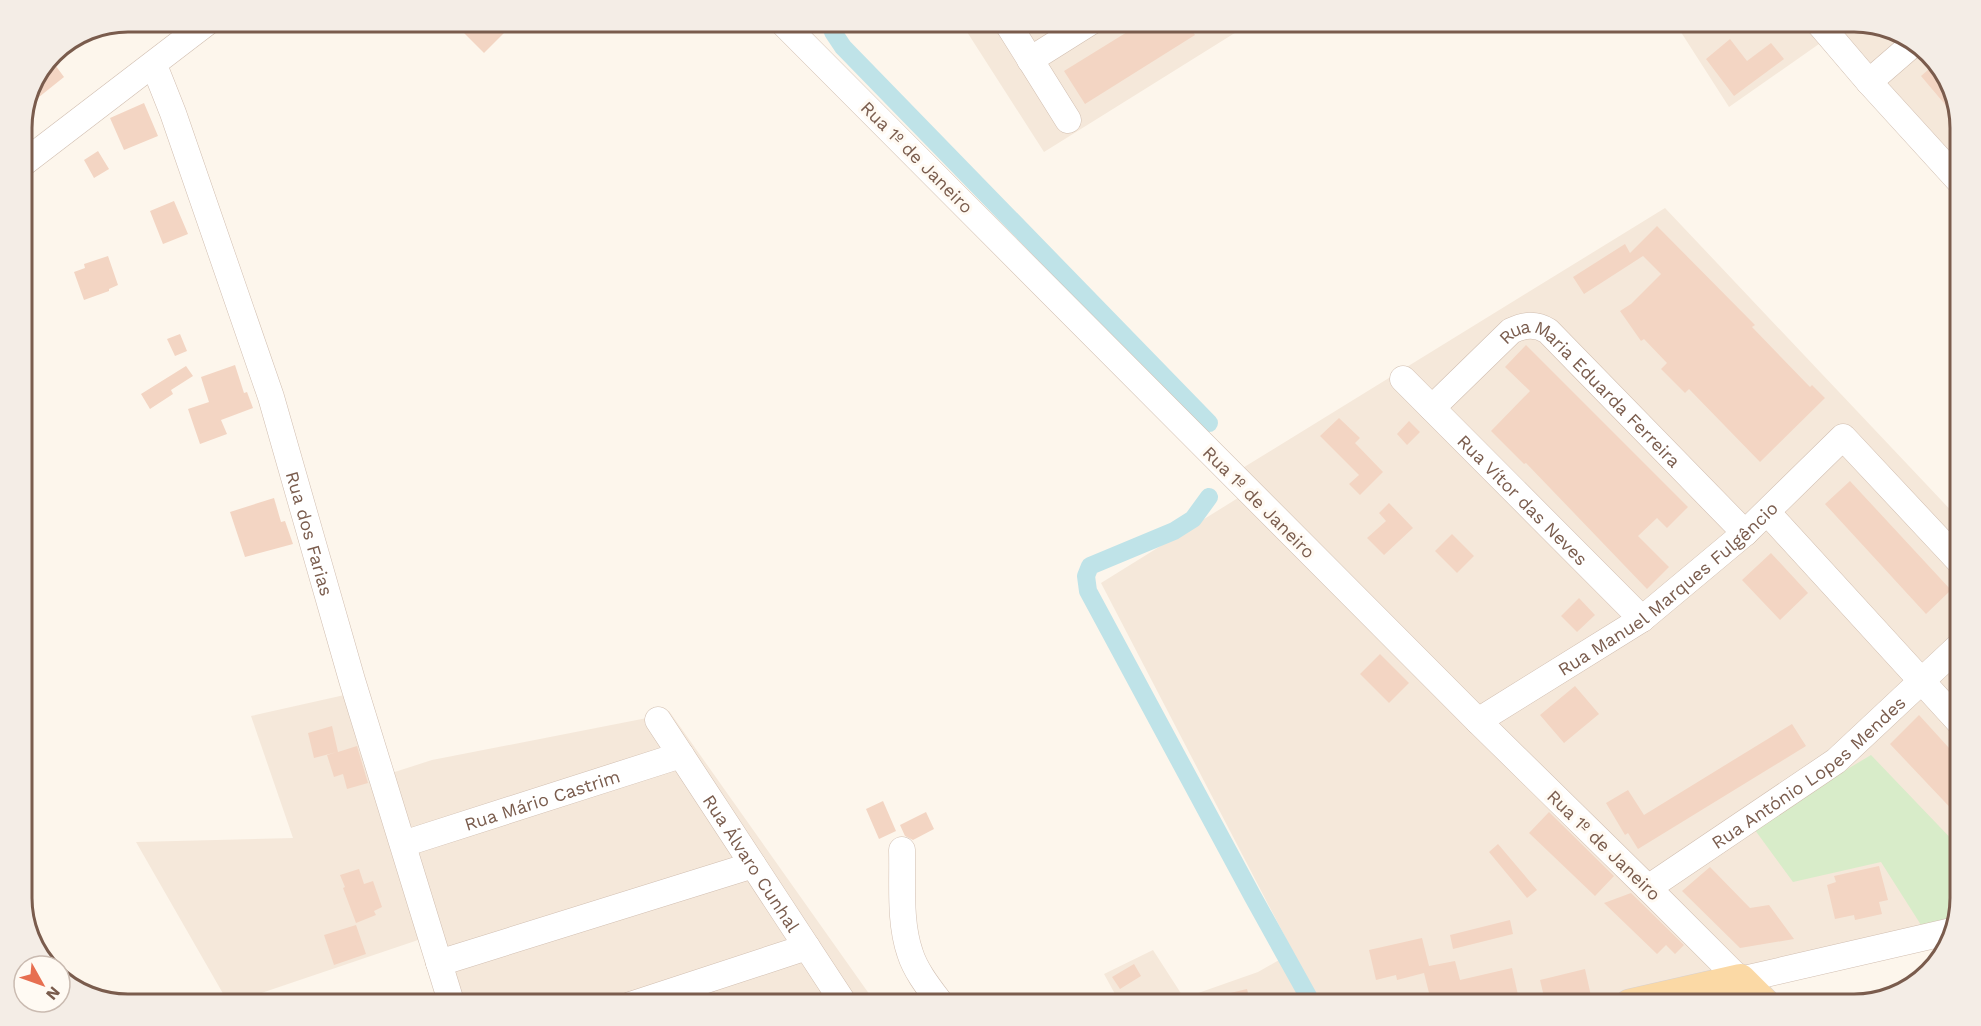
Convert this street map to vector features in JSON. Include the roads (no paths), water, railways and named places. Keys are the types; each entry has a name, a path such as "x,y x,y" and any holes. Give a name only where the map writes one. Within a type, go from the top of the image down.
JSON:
{"main road":[{"path":"1678,994 1740,980 1754,994"}],"street":[{"path":"32,157 195,32"},
{"name":"Rua 1º de Janeiro","path":"792,32 1478,722 1740,980"},
{"path":"1013,32 1068,120"},
{"path":"1030,60 1075,32"},
{"path":"1826,32 1949,170"},
{"path":"1869,82 1908,49"},
{"name":"Rua dos Farias","path":"154,64 177,124 271,397 352,680 449,994"},
{"name":"Rua Maria Eduarda Ferreira","path":"1432,408 1511,331 1520,326 1541,327 1548,331 1745,533"},
{"name":"Rua Vítor das Neves","path":"1403,379 1642,619"},
{"name":"Rua Manuel Marques Fulgêncio","path":"1478,722 1642,619 1745,533 1843,437 1950,551"},
{"path":"1767,512 1950,712"},
{"name":"Rua António Lopes Mendes","path":"1648,888 1836,761 1950,655"},
{"name":"Rua Álvaro Cunhal","path":"658,720 838,994"},
{"name":"Rua Mário Castrim","path":"403,844 681,755"},
{"path":"902,850 904,930 914,963 935,994"},
{"path":"439,963 753,865"},
{"path":"1740,980 1943,933"},
{"path":"664,994 807,947"}],"waterway":[{"path":"833,32 843,47 1209,423"},
{"path":"1209,497 1193,519 1174,531 1090,566 1086,576 1088,591 1307,994"}]}
